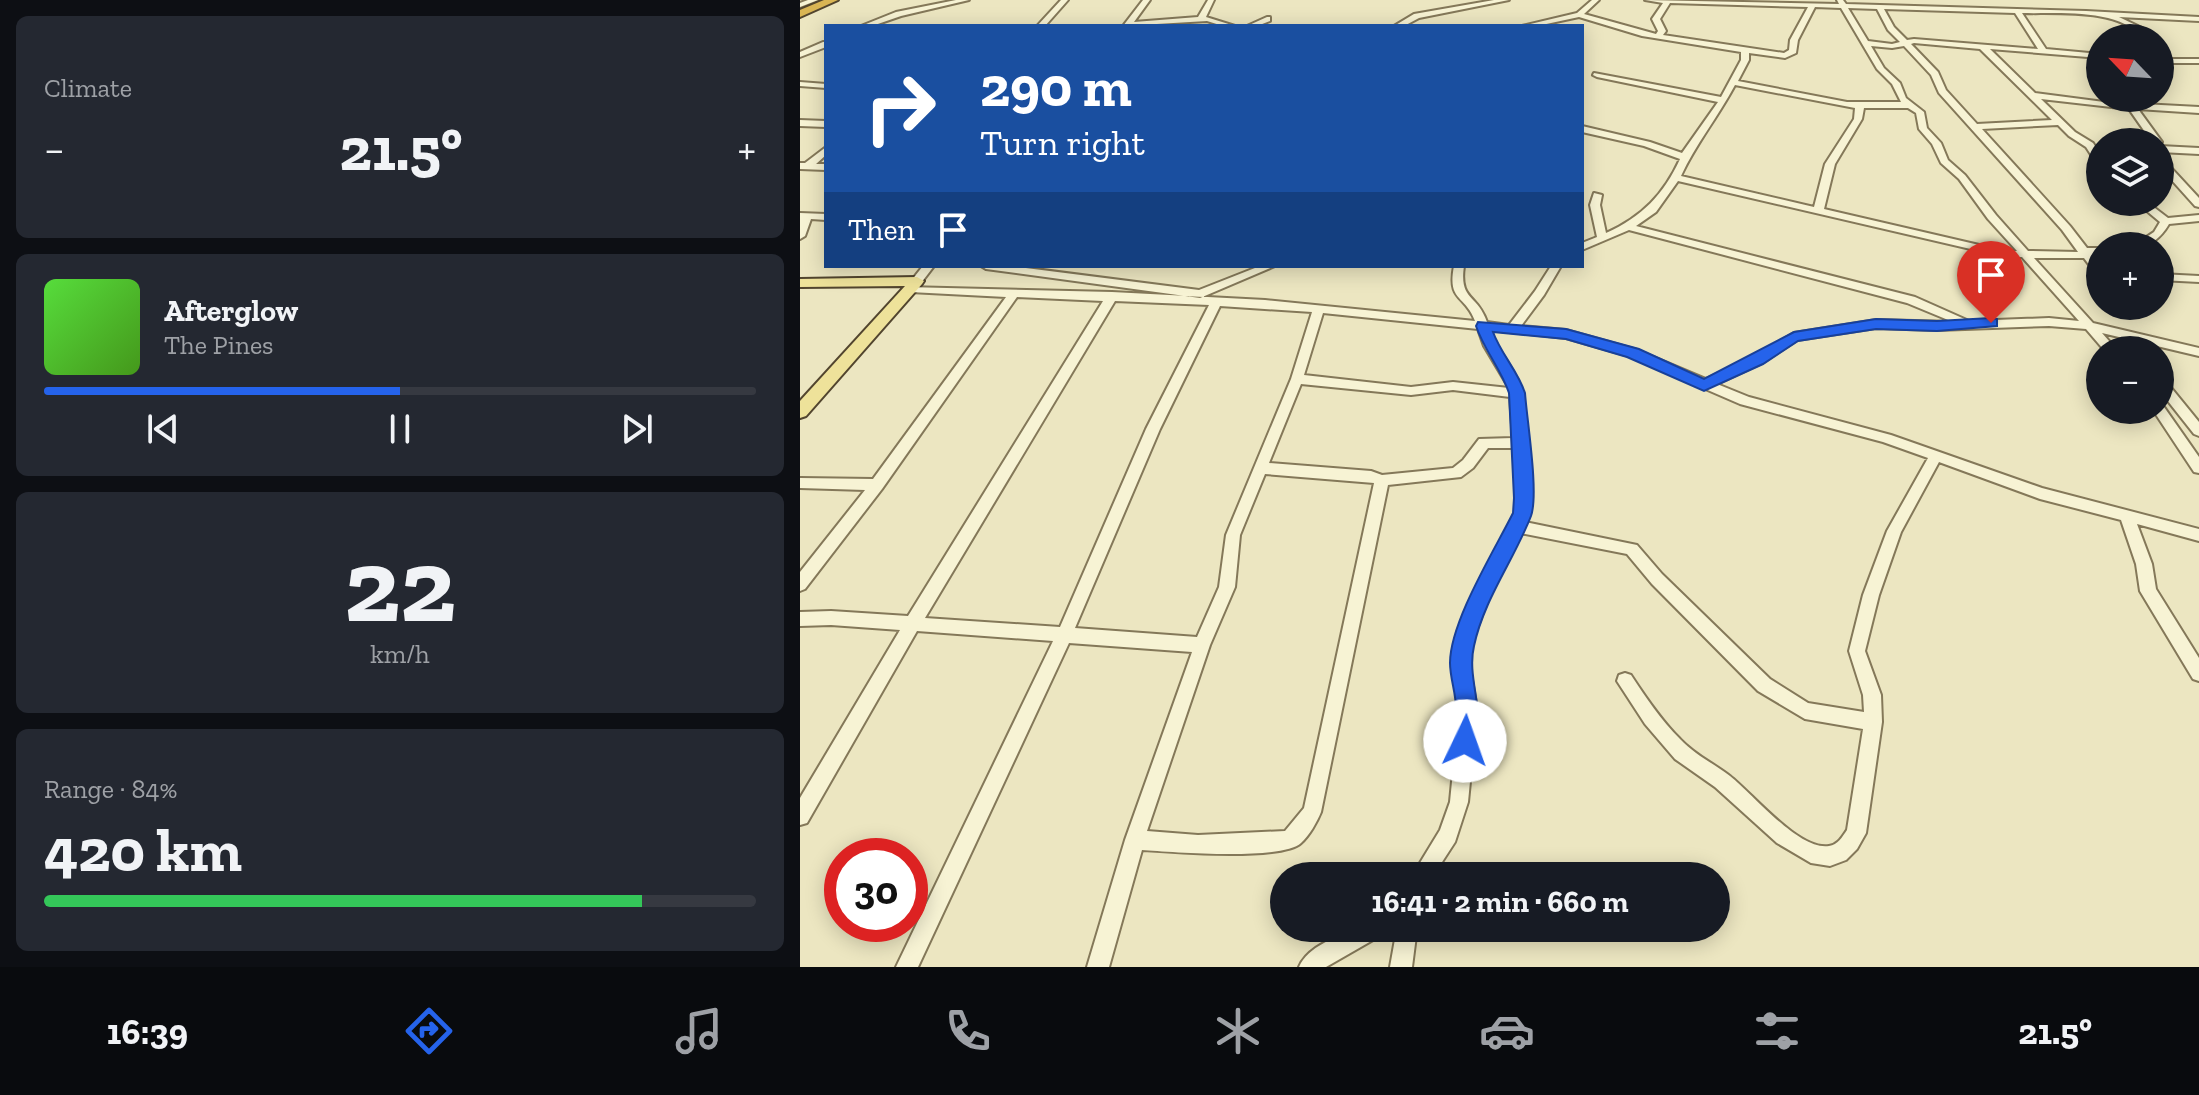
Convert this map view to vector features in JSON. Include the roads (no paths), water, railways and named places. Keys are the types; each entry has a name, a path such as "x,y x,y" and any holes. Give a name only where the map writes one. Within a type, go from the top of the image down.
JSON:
{"highway":[{"path":"800,14 833,0"}],"main road":[{"path":"800,283 913,285"},
{"path":"803,406 913,285"}],"street":[{"path":"800,5 815,0"},
{"path":"870,24 966,0"},
{"path":"1043,24 1065,0"},
{"path":"1128,24 1147,0"},
{"path":"1201,19 1211,0"},
{"path":"1402,24 1417,16 1506,0"},
{"path":"1579,15 1596,0"},
{"path":"1648,0 1813,5 1840,2 2199,19"},
{"path":"1657,37 1662,30 1656,20 1667,4 1666,0"},
{"path":"2029,1 2035,12"},
{"path":"1840,2 1902,99 1920,112 1923,129 1936,143 1944,161 1962,177 1992,217 2099,336"},
{"path":"1536,24 1579,15 1657,37 1789,55 1813,5"},
{"path":"1879,6 1891,28 1935,74 1942,91 2073,236 2086,255"},
{"path":"2017,11 2044,52"},
{"path":"2109,14 2128,24"},
{"path":"1139,24 1201,19 1220,24"},
{"path":"1256,24 1267,19"},
{"path":"878,21 891,24"},
{"path":"1866,43 2086,55"},
{"path":"800,54 824,45"},
{"path":"814,49 824,50"},
{"path":"1989,49 2059,122 2086,140"},
{"path":"1584,246 1649,214 1676,178 1723,100 1745,60 1745,51"},
{"path":"2174,60 2199,61"},
{"path":"1597,75 1723,100"},
{"path":"1734,79 1747,85 1860,106 1909,105"},
{"path":"800,84 824,86"},
{"path":"2032,95 2086,102"},
{"path":"2045,106 2064,100"},
{"path":"1818,212 1830,164 1858,119 1860,106"},
{"path":"2174,109 2199,110"},
{"path":"1977,127 2059,122"},
{"path":"800,123 824,124"},
{"path":"1584,129 1673,151 1686,158"},
{"path":"2174,148 2199,151"},
{"path":"804,166 824,151"},
{"path":"804,166 824,167"},
{"path":"2174,176 2199,204"},
{"path":"1676,178 2003,254 2084,253"},
{"path":"1597,195 1595,205 1602,238"},
{"path":"800,236 804,216 824,217"},
{"path":"2159,216 2166,221 2199,218"},
{"path":"2159,232 2166,221"},
{"path":"1628,227 1907,299 1968,324"},
{"path":"913,285 927,268"},
{"path":"1029,268 1200,294 1262,268"},
{"path":"1431,862 1448,835 1459,802 1468,710 1461,662 1463,645 1478,604 1522,513 1524,498 1517,393 1512,378 1490,346 1477,310 1459,292 1456,283 1459,268"},
{"path":"1513,328 1555,268"},
{"path":"2174,278 2199,279"},
{"path":"913,285 1013,295 1112,296 1265,304 1566,334 1633,353 1745,401 1886,438 2040,493 2199,535"},
{"path":"800,584 877,485 1013,295"},
{"path":"800,816 912,624 1112,296"},
{"path":"907,967 1064,636 1153,429 1216,303"},
{"path":"1098,967 1135,840 1202,645 1227,587 1233,535 1297,379 1318,311"},
{"path":"1704,385 1758,360 1794,337 1876,324 1937,326 2042,322 2090,326 2199,352"},
{"path":"1297,379 1411,391 1453,386 1517,393"},
{"path":"2174,400 2199,431"},
{"path":"2169,424 2199,468"},
{"path":"1262,468 1371,476 1381,480 1456,473 1468,464 1481,444 1520,443"},
{"path":"1625,681 1683,755 1721,781 1783,835 1813,854 1839,854 1847,848 1856,833 1873,722 1872,695 1857,658 1867,609 1894,531 1936,456"},
{"path":"1135,840 1198,845 1286,841 1302,828 1312,812 1381,480"},
{"path":"800,483 877,485"},
{"path":"2127,517 2144,564 2148,591 2199,673"},
{"path":"1516,526 1632,549 1657,579 1764,685 1812,713 1873,722"},
{"path":"800,619 831,618 1202,645"},
{"path":"1310,967 1327,953 1351,942"},
{"path":"1401,967 1405,942"}]}
